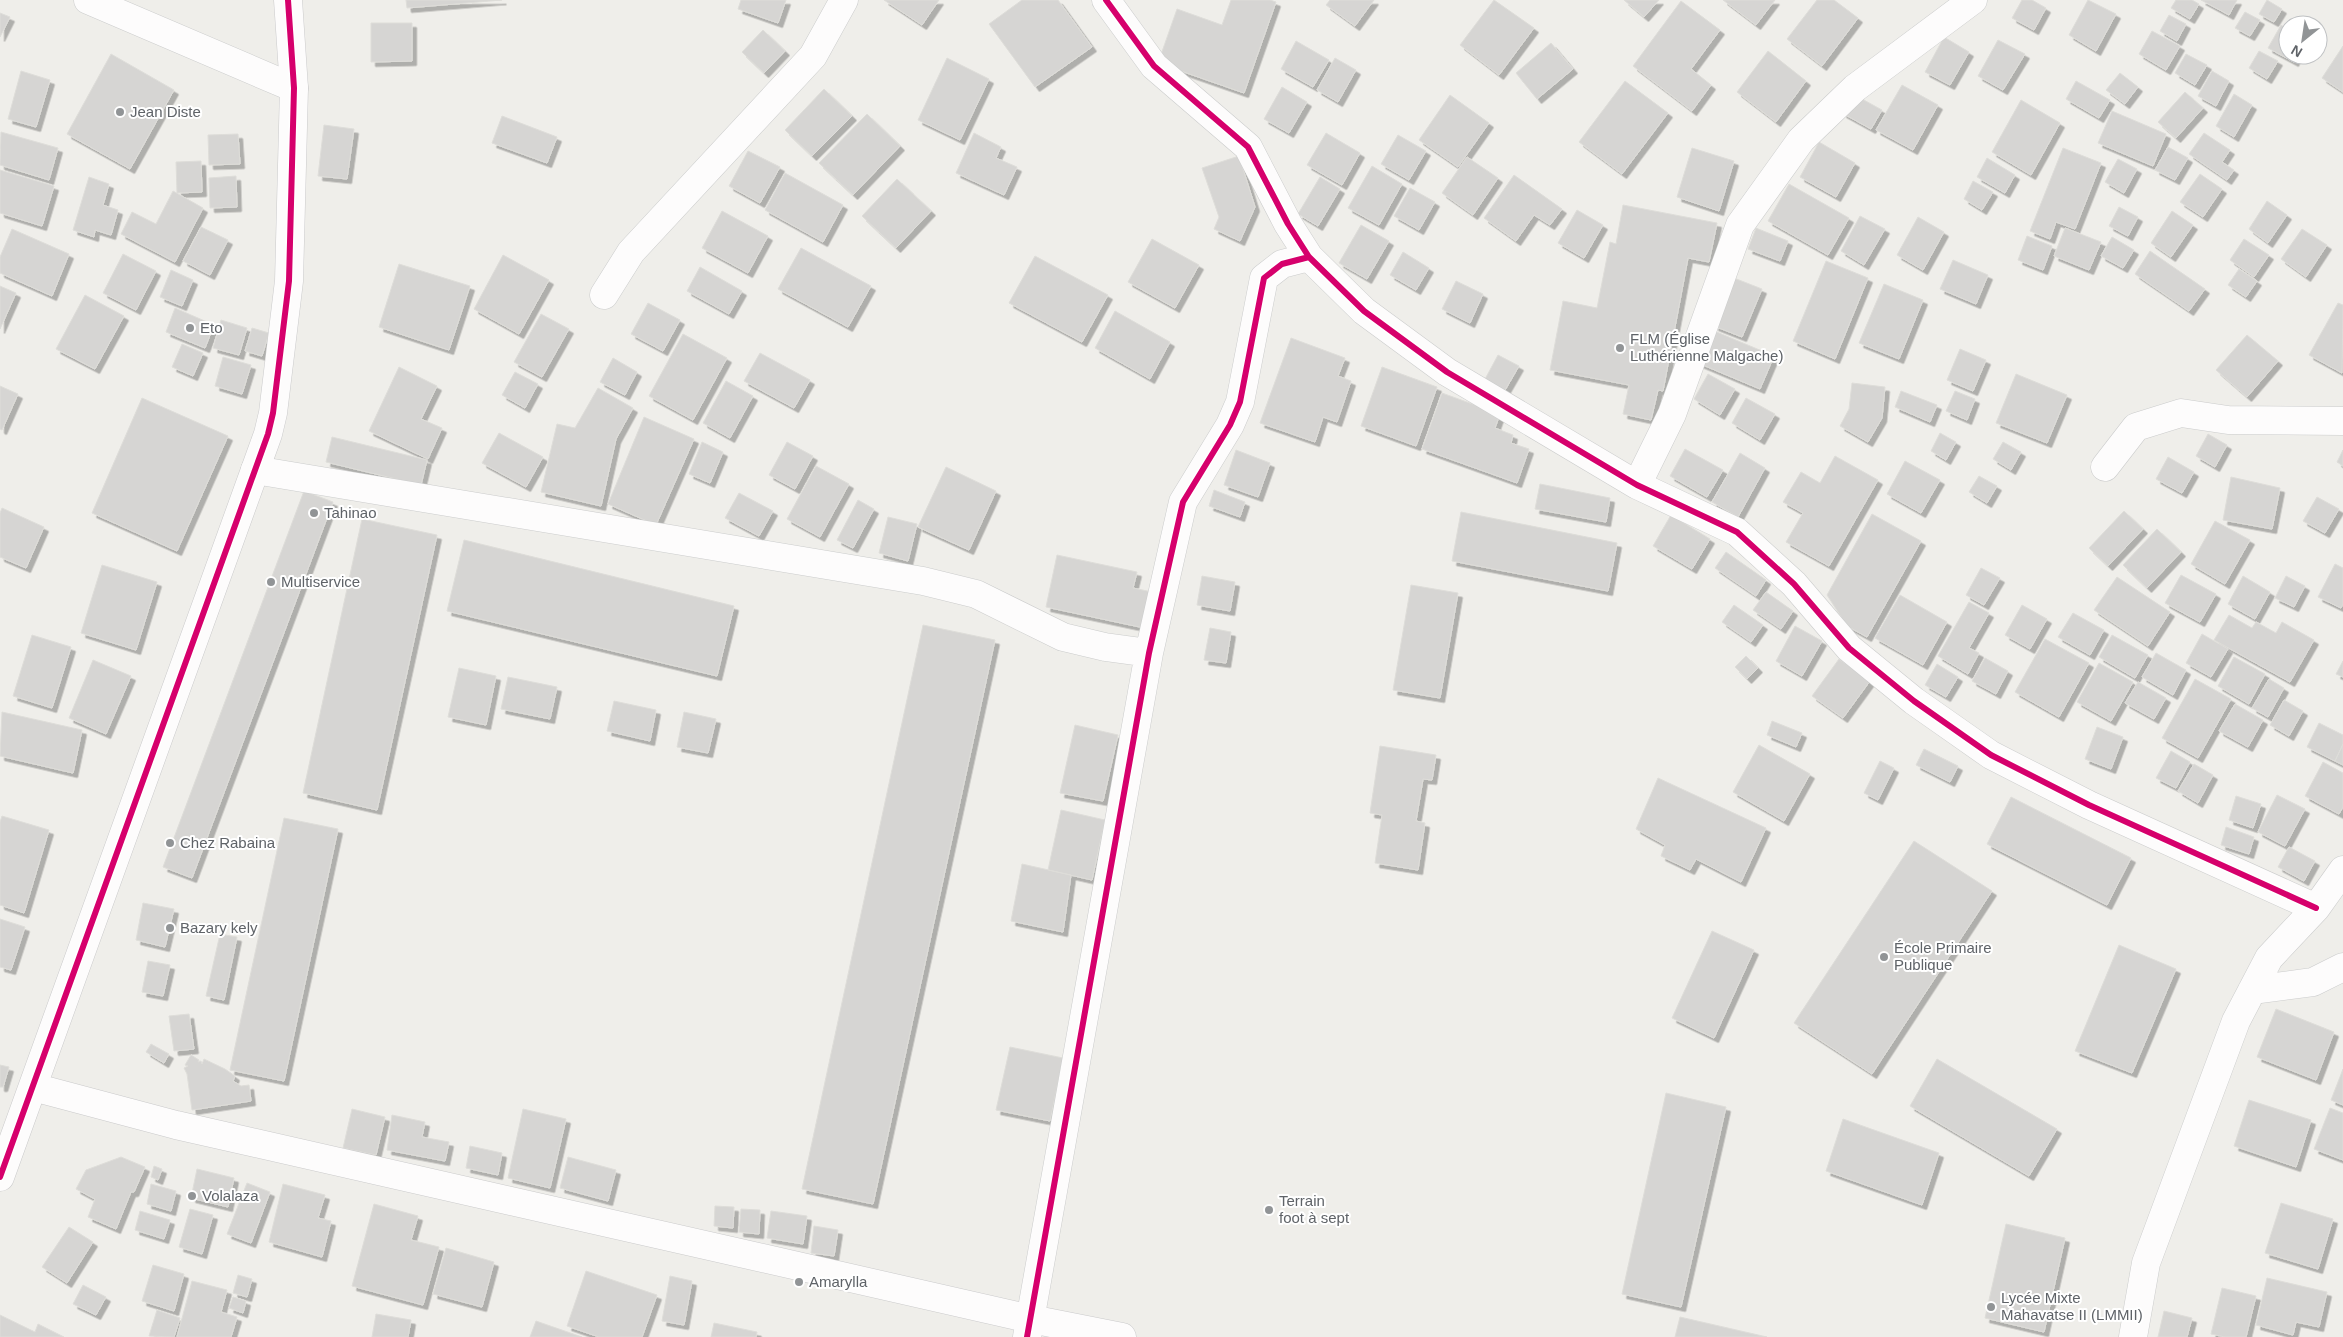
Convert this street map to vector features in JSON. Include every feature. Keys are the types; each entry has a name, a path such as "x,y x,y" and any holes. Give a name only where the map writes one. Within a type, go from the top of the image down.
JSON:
{"street":[{"path":"88,0 294,88"},
{"path":"0,1178 268,434 273,413 289,280 294,88 288,0"},
{"path":"604,295 632,252 813,56 844,0"},
{"path":"1106,0 1154,66 1248,147 1288,224 1309,257 1364,311 1448,372 1637,485 1737,532 1794,584 1849,648 1914,701 1991,755 2089,805 2316,908"},
{"path":"1637,485 1672,414 1740,225 1801,140 1835,107 1855,88 1973,0"},
{"path":"1029,1328 1149,653 1183,502 1230,425 1240,402 1264,278 1282,264 1309,257"},
{"path":"2105,467 2136,427 2181,413 2228,420 2343,421"},
{"path":"255,470 923,581 976,594 1063,637 1105,647 1149,653"},
{"path":"2133,1337 2146,1263 2236,1021 2269,958 2316,908 2343,870"},
{"path":"2252,990 2313,982 2343,967"},
{"path":"33,1087 176,1125 1029,1328 1122,1337"}],"building":[{"path":"406,0 502,0 407,8"},
{"path":"741,0 786,0 778,23 738,9"},
{"path":"884,0 939,0 922,25"},
{"path":"1022,0 1058,0 1092,47 1035,87 989,24"},
{"path":"1231,0 1270,0 1276,2 1244,93 1158,63 1177,9 1222,25"},
{"path":"1330,0 1374,0 1355,26 1326,5"},
{"path":"1494,0 1534,28 1499,75 1460,45"},
{"path":"1624,0 1659,0 1644,17"},
{"path":"1723,0 1775,0 1756,25"},
{"path":"1817,0 1834,0 1858,18 1822,66 1787,39"},
{"path":"2022,0 2032,0 2046,8 2034,30 2012,18"},
{"path":"2088,0 2116,14 2096,51 2069,35"},
{"path":"2176,0 2192,0 2199,4 2190,19 2171,8"},
{"path":"2201,0 2237,0 2229,15"},
{"path":"2267,0 2282,9 2274,22 2259,14"},
{"path":"1681,1 1720,30 1691,69 1711,85 1692,111 1633,66"},
{"path":"2245,12 2260,20 2250,36 2235,28"},
{"path":"0,13 10,17 0,37"},
{"path":"2169,15 2186,24 2177,41 2160,31"},
{"path":"371,23 412,23 412,61 371,62"},
{"path":"763,30 785,51 764,73 742,52"},
{"path":"2278,30 2278,53 2268,48"},
{"path":"2152,31 2180,46 2166,70 2139,54"},
{"path":"1944,37 1969,52 1950,85 1925,72"},
{"path":"1998,40 2025,54 2003,90 1978,76"},
{"path":"1296,41 1329,60 1313,87 1281,69"},
{"path":"1551,43 1573,69 1537,99 1516,73"},
{"path":"2343,46 2343,92 2322,78"},
{"path":"1768,51 1806,81 1776,122 1737,92"},
{"path":"2259,51 2278,61 2267,79 2249,68"},
{"name":"Jean Diste","path":"111,54 174,90 130,169 67,134"},
{"path":"2186,54 2207,65 2195,85 2175,73"},
{"path":"947,58 989,79 960,140 918,120"},
{"path":"1335,58 1356,70 1338,102 1317,90"},
{"path":"21,71 50,80 36,127 8,119"},
{"path":"2212,71 2229,81 2216,106 2198,96"},
{"path":"2120,73 2138,87 2125,104 2106,90"},
{"path":"1625,81 1668,113 1622,174 1579,142"},
{"path":"2076,81 2110,100 2099,118 2066,99"},
{"path":"1902,85 1938,105 1913,150 1876,130"},
{"path":"1282,87 1307,102 1289,133 1264,119"},
{"path":"824,89 852,116 812,156 785,130"},
{"path":"2185,92 2203,108 2176,138 2158,122"},
{"path":"1853,94 1882,110 1871,129 1842,113"},
{"path":"2234,94 2252,105 2234,137 2216,126"},
{"path":"1450,95 1489,123 1458,167 1419,140"},
{"path":"2021,100 2060,123 2031,175 1992,152"},
{"path":"2112,111 2166,134 2153,166 2098,143"},
{"path":"867,114 900,146 853,195 819,163"},
{"path":"502,116 557,137 547,163 492,143"},
{"path":"324,125 354,129 347,179 318,176"},
{"path":"1,132 58,148 49,180 0,165"},
{"path":"974,133 1001,147 996,158 1017,167 1004,195 956,173"},
{"path":"1326,133 1360,153 1342,185 1307,165"},
{"path":"2204,133 2230,150 2222,162 2234,170 2227,180 2189,154"},
{"path":"238,134 240,164 209,165 208,135"},
{"path":"1398,135 1426,151 1409,180 1381,164"},
{"path":"1819,142 1855,163 1836,197 1800,177"},
{"path":"2168,147 2188,158 2175,180 2155,170"},
{"path":"1692,148 1734,161 1719,211 1677,197"},
{"path":"2063,148 2101,163 2075,229 2056,222 2050,239 2030,231"},
{"path":"748,151 780,167 760,203 729,186"},
{"path":"1239,156 1255,207 1240,241 1214,229 1219,217 1202,168"},
{"path":"1467,157 1498,178 1473,215 1442,193"},
{"path":"1987,158 2015,175 2005,193 1977,177"},
{"path":"2118,159 2137,169 2124,193 2105,182"},
{"path":"201,161 202,192 177,193 176,162"},
{"path":"1372,166 1402,184 1379,225 1348,208"},
{"path":"0,170 54,186 42,226 0,213"},
{"path":"785,173 843,205 823,242 765,210"},
{"path":"2200,174 2222,189 2203,217 2180,202"},
{"path":"1514,175 1562,209 1550,225 1534,215 1516,241 1484,218"},
{"path":"236,176 237,207 210,208 209,178"},
{"path":"89,177 109,184 103,205 118,210 111,235 95,230 94,237 73,230"},
{"path":"1320,177 1340,189 1318,226 1298,214"},
{"path":"897,179 931,211 896,248 862,216"},
{"path":"1973,181 1993,192 1982,210 1964,199"},
{"path":"1789,184 1849,218 1828,255 1768,221"},
{"path":"1410,188 1435,202 1419,230 1394,216"},
{"path":"173,191 203,208 175,262 121,234 132,212 156,224"},
{"path":"2267,201 2287,215 2268,243 2249,229"},
{"path":"1623,205 1717,223 1709,262 1688,258 1663,391 1658,390 1651,420 1623,414 1629,385 1550,370 1563,301 1597,308 1610,242 1616,244"},
{"path":"2119,207 2138,217 2128,236 2109,226"},
{"path":"1577,210 1603,225 1584,258 1558,243"},
{"path":"722,211 768,236 748,273 702,248"},
{"path":"2172,211 2193,225 2171,257 2151,243"},
{"path":"1860,216 1885,229 1864,265 1841,251"},
{"path":"1918,217 1944,232 1923,270 1897,255"},
{"path":"1361,225 1389,241 1367,279 1339,263"},
{"path":"201,227 228,240 210,275 183,261"},
{"path":"1756,228 1788,241 1780,261 1748,249"},
{"path":"2065,228 2101,242 2089,270 2054,256"},
{"path":"12,229 69,254 52,296 0,273 0,257"},
{"path":"2302,229 2327,245 2306,277 2281,259"},
{"path":"2027,236 2052,246 2043,270 2018,260"},
{"path":"2112,237 2134,250 2123,268 2101,256"},
{"path":"1152,239 1199,265 1175,308 1128,282"},
{"path":"2244,239 2269,255 2254,277 2230,260"},
{"path":"801,248 871,286 848,327 778,289"},
{"path":"2150,251 2205,289 2189,311 2135,274"},
{"path":"1403,252 1429,268 1416,290 1390,275"},
{"path":"123,254 156,271 136,310 103,293"},
{"path":"503,255 549,280 519,334 474,309"},
{"path":"1035,256 1108,295 1082,342 1009,303"},
{"path":"1953,260 1988,275 1976,304 1940,289"},
{"path":"1826,261 1868,278 1835,359 1793,341"},
{"path":"399,264 470,286 449,350 379,327"},
{"path":"700,267 742,291 729,314 687,291"},
{"path":"2239,269 2257,281 2246,297 2228,285"},
{"path":"171,270 193,280 182,306 160,297"},
{"path":"1734,278 1762,289 1742,337 1714,326"},
{"path":"1456,281 1483,294 1470,323 1442,309"},
{"path":"1884,284 1923,300 1899,359 1859,343"},
{"path":"0,286 16,293 0,329"},
{"path":"85,295 124,316 95,369 56,349"},
{"path":"648,303 680,320 663,351 631,334"},
{"path":"2338,303 2343,305 2342,373 2309,355"},
{"name":"Eto","path":"175,308 214,325 205,348 166,332"},
{"path":"1115,311 1170,342 1150,379 1095,348"},
{"path":"541,314 569,329 542,377 514,362"},
{"path":"221,320 247,328 239,355 213,348"},
{"path":"252,328 269,333 262,356 245,351"},
{"path":"1712,330 1774,356 1760,389 1698,363"},
{"path":"683,334 727,358 693,420 649,396"},
{"path":"2247,335 2278,361 2247,397 2216,370"},
{"path":"1291,338 1345,358 1338,376 1351,381 1337,422 1323,417 1315,442 1260,423"},
{"path":"182,344 203,353 193,376 172,367"},
{"path":"1960,349 1986,360 1973,391 1947,380"},
{"path":"760,353 810,380 794,408 744,381"},
{"path":"1498,355 1519,366 1504,392 1484,381"},
{"path":"223,357 251,365 242,394 215,386"},
{"path":"613,358 637,372 625,395 600,382"},
{"path":"399,367 437,386 421,419 442,428 428,459 369,431"},
{"path":"1382,367 1437,387 1416,446 1361,426"},
{"path":"515,372 538,384 525,408 502,395"},
{"path":"1708,374 1735,389 1720,415 1694,399"},
{"path":"2016,374 2067,395 2047,443 1996,423"},
{"path":"726,381 753,396 730,438 703,423"},
{"path":"1852,383 1885,387 1882,418 1868,442 1840,426 1849,409"},
{"path":"0,386 18,394 2,430 0,429"},
{"path":"598,388 633,408 616,439 601,506 541,492 557,424 575,428"},
{"path":"1901,391 1937,405 1930,422 1895,407"},
{"path":"1955,391 1975,399 1967,420 1946,411"},
{"path":"1442,393 1500,414 1495,428 1513,435 1511,443 1529,449 1517,483 1422,449"},
{"path":"142,398 228,436 177,551 92,513"},
{"path":"1746,398 1775,414 1760,440 1732,423"},
{"path":"644,417 694,439 656,525 608,504"},
{"path":"499,433 543,457 526,487 482,463"},
{"path":"1940,433 1956,442 1946,460 1931,451"},
{"path":"2208,434 2227,445 2215,467 2196,456"},
{"path":"332,437 427,460 421,485 326,462"},
{"path":"702,442 723,452 710,483 689,474"},
{"path":"787,442 813,456 795,489 769,475"},
{"path":"2003,442 2021,452 2011,470 1993,459"},
{"path":"1685,449 1723,470 1707,497 1670,476"},
{"path":"1236,450 1270,463 1258,497 1224,485"},
{"path":"2343,450 2343,466 2337,462"},
{"path":"1740,453 1765,468 1738,517 1712,502"},
{"path":"1835,456 1878,480 1829,566 1786,542 1803,513 1783,502 1801,472 1820,483"},
{"path":"2168,457 2194,472 2182,493 2156,479"},
{"path":"1905,461 1940,480 1921,513 1887,494"},
{"path":"816,466 849,484 820,537 787,519"},
{"path":"946,467 996,491 969,550 918,527"},
{"path":"1979,476 1997,486 1987,503 1969,492"},
{"path":"2231,477 2280,488 2272,529 2223,520"},
{"path":"1540,484 1610,498 1606,522 1535,509"},
{"path":"1214,490 1245,502 1240,517 1209,506"},
{"path":"304,491 333,502 192,878 163,867"},
{"path":"739,493 773,511 759,536 725,518"},
{"path":"2317,497 2339,509 2325,533 2303,521"},
{"path":"858,500 874,509 853,548 837,540"},
{"path":"2,508 44,527 26,568 0,557 0,513"},
{"path":"2124,511 2143,529 2108,566 2089,548"},
{"path":"1461,512 1617,543 1608,591 1452,561"},
{"path":"1872,514 1921,541 1867,637 1847,626 1827,595"},
{"path":"1671,515 1710,539 1692,569 1653,546"},
{"path":"888,517 917,524 908,561 879,553"},
{"path":"362,519 437,535 377,810 303,793"},
{"path":"2215,521 2250,540 2225,584 2191,564"},
{"path":"2157,529 2181,552 2147,588 2123,565"},
{"path":"464,540 734,606 717,676 447,611"},
{"path":"1726,552 1766,580 1756,596 1715,568"},
{"path":"1057,555 1137,572 1133,588 1157,593 1149,629 1046,607"},
{"path":"2335,564 2343,568 2343,604 2341,608 2318,597"},
{"path":"102,565 157,582 136,650 81,633"},
{"path":"1981,568 2000,578 1984,605 1966,595"},
{"path":"2181,575 2216,594 2200,622 2165,603"},
{"path":"1202,576 1235,582 1230,611 1197,605"},
{"path":"2243,576 2270,592 2255,619 2228,604"},
{"path":"2286,576 2305,586 2294,607 2275,598"},
{"path":"2117,577 2170,612 2148,646 2094,610"},
{"path":"1411,585 1458,593 1440,698 1393,690"},
{"path":"1766,592 1793,611 1781,629 1753,610"},
{"path":"1900,595 1947,622 1923,665 1875,638"},
{"path":"1969,602 1989,613 1969,648 1979,653 1968,674 1938,656"},
{"path":"1734,605 1763,625 1751,642 1722,622"},
{"path":"2022,605 2047,619 2030,649 2005,635"},
{"path":"2073,613 2104,630 2090,655 2058,637"},
{"path":"2229,615 2252,628 2256,622 2276,633 2282,622 2314,640 2290,682 2214,640"},
{"path":"923,625 995,640 873,1204 802,1189"},
{"path":"1795,626 1822,641 1802,676 1776,661"},
{"path":"1210,628 1231,632 1226,663 1204,660"},
{"path":"2202,634 2228,649 2211,677 2186,663"},
{"path":"32,635 71,647 52,708 13,696"},
{"path":"2112,635 2148,655 2135,678 2099,657"},
{"path":"2045,639 2089,663 2059,717 2015,692"},
{"path":"2156,653 2186,670 2173,695 2142,677"},
{"path":"1746,656 1758,668 1747,679 1735,667"},
{"path":"2234,657 2265,674 2249,704 2218,686"},
{"path":"1985,658 2008,671 1996,694 1972,681"},
{"path":"1839,659 1870,681 1843,718 1812,696"},
{"path":"93,660 131,676 106,734 69,718"},
{"path":"2343,661 2343,677 2336,674"},
{"path":"2099,663 2133,682 2111,721 2077,702"},
{"path":"1937,664 1958,677 1946,697 1925,685"},
{"path":"459,668 496,676 486,725 448,717"},
{"path":"508,677 557,687 550,719 501,709"},
{"path":"2195,679 2231,699 2198,758 2162,738"},
{"path":"2269,679 2284,688 2268,717 2252,708"},
{"path":"2138,682 2166,698 2154,719 2125,703"},
{"path":"2284,700 2303,711 2289,736 2270,725"},
{"path":"614,701 656,710 650,741 607,731"},
{"path":"2235,704 2263,720 2248,747 2219,731"},
{"path":"2,712 82,730 73,773 0,756"},
{"path":"684,712 716,719 708,753 677,747"},
{"path":"1772,721 1802,733 1796,747 1767,735"},
{"path":"2319,723 2343,735 2343,744 2335,761 2307,747"},
{"path":"1075,725 1118,735 1103,801 1060,793"},
{"path":"2097,727 2123,737 2111,769 2085,759"},
{"path":"2343,744 2343,765 2335,761"},
{"path":"1759,745 1810,774 1784,821 1733,792"},
{"path":"1380,746 1436,755 1432,780 1423,779 1416,821 1425,823 1418,870 1375,863 1382,815 1370,813"},
{"path":"1924,749 1958,766 1950,782 1916,765"},
{"path":"2171,751 2190,762 2176,788 2156,778"},
{"path":"1880,761 1894,768 1878,800 1864,793"},
{"path":"2323,762 2343,773 2343,807 2339,814 2305,796"},
{"path":"2194,764 2213,775 2198,803 2178,791"},
{"path":"1658,778 1766,828 1741,882 1696,859 1690,870 1661,856 1665,845 1636,829"},
{"path":"2277,795 2305,809 2285,846 2258,832"},
{"path":"2236,796 2261,804 2253,828 2229,820"},
{"path":"2011,797 2131,858 2107,905 1987,844"},
{"path":"1061,810 1105,820 1092,880 1048,870"},
{"path":"2,816 49,830 24,913 0,905 0,822"},
{"path":"284,818 338,829 284,1081 230,1070"},
{"path":"2226,827 2254,837 2249,854 2221,845"},
{"path":"1914,841 1992,891 1872,1074 1794,1023"},
{"path":"2289,847 2315,861 2304,881 2278,867"},
{"path":"1022,864 1071,875 1063,932 1011,921"},
{"path":"143,903 174,909 165,947 136,940"},
{"path":"0,919 25,927 11,970 0,967"},
{"path":"1712,931 1754,950 1714,1038 1672,1018"},
{"path":"220,934 237,937 224,1000 206,996"},
{"path":"2119,945 2176,969 2132,1073 2075,1051"},
{"path":"148,961 170,965 163,996 142,992"},
{"path":"2276,1009 2334,1032 2316,1080 2257,1057"},
{"path":"189,1014 194,1049 174,1051 169,1016"},
{"path":"151,1044 169,1054 164,1063 146,1052"},
{"path":"1010,1047 1063,1058 1050,1121 996,1110"},
{"path":"191,1055 199,1060 198,1062 201,1061 202,1064 204,1059 225,1069 235,1076 233,1081 241,1086 249,1085 251,1101 192,1110 187,1074 184,1068 188,1066 185,1065"},
{"path":"1937,1059 2057,1129 2029,1176 1910,1106"},
{"path":"0,1065 9,1067 3,1087 0,1087"},
{"path":"2343,1069 2343,1105 2331,1100"},
{"path":"1666,1093 1726,1107 1681,1307 1622,1294"},
{"path":"2249,1100 2311,1120 2296,1167 2234,1146"},
{"path":"2330,1108 2343,1113 2343,1160 2314,1149"},
{"path":"352,1109 385,1117 376,1155 343,1148"},
{"path":"523,1109 566,1119 550,1188 508,1178"},
{"path":"392,1115 425,1122 422,1137 449,1142 445,1161 387,1150"},
{"path":"1843,1119 1939,1153 1922,1205 1826,1171"},
{"path":"470,1146 502,1153 498,1175 466,1168"},
{"path":"121,1157 145,1167 134,1192 131,1192 116,1229 88,1217 95,1199 76,1189 86,1170"},
{"path":"568,1157 616,1170 608,1201 560,1188"},
{"path":"154,1166 162,1169 158,1180 151,1177"},
{"path":"197,1169 234,1178 228,1207 191,1198"},
{"path":"247,1183 270,1192 251,1243 227,1234"},
{"path":"151,1184 176,1191 171,1211 147,1204"},
{"path":"283,1184 325,1195 318,1218 331,1221 322,1257 269,1242"},
{"path":"2281,1203 2333,1219 2318,1269 2265,1253"},
{"path":"374,1204 418,1216 411,1240 439,1247 423,1305 352,1286"},
{"path":"715,1206 734,1207 733,1228 714,1226"},
{"path":"190,1209 213,1215 202,1254 179,1247"},
{"path":"741,1209 760,1210 759,1234 739,1232"},
{"path":"140,1211 170,1220 164,1239 135,1230"},
{"path":"771,1211 807,1216 803,1244 767,1238"},
{"path":"2006,1224 2065,1238 2044,1332 1985,1318"},
{"path":"814,1226 838,1230 834,1256 811,1253"},
{"path":"69,1227 93,1242 67,1283 42,1267"},
{"path":"446,1248 494,1262 482,1307 433,1294"},
{"path":"153,1265 184,1274 174,1311 142,1301"},
{"path":"586,1271 657,1295 642,1337 599,1337 567,1326"},
{"path":"238,1275 252,1279 247,1297 233,1293"},
{"path":"670,1276 692,1281 684,1325 662,1321"},
{"path":"2267,1278 2327,1292 2319,1327 2296,1322 2293,1335 2256,1325"},
{"path":"192,1281 227,1290 221,1312 237,1317 231,1337 177,1337"},
{"path":"83,1285 106,1297 96,1315 73,1304"},
{"path":"2222,1288 2256,1296 2246,1337 2225,1337 2211,1334"},
{"path":"233,1297 246,1301 243,1313 229,1308"},
{"path":"157,1310 180,1318 174,1337 149,1336"},
{"path":"2164,1311 2192,1318 2187,1337 2158,1337"},
{"path":"376,1314 411,1320 408,1337 372,1337"},
{"path":"0,1315 35,1332 38,1324 64,1337 0,1337"},
{"path":"1680,1317 1767,1337 1675,1337"},
{"path":"536,1321 582,1337 530,1337"},
{"path":"714,1323 757,1332 756,1337 711,1337"}],"cycle path":[{"path":"0,1177 268,434 273,413 289,281 294,88 288,0"},
{"path":"1106,0 1154,66 1248,147 1288,224 1309,257 1364,311 1447,372 1637,485 1737,532 1794,584 1849,648 1914,701 1991,755 2089,805 2316,908"},
{"path":"1027,1337 1149,653 1183,502 1230,425 1240,402 1264,278 1282,264 1309,257"}],"place":[{"name":"Jean Diste","path":"120,112"},
{"name":"Eto","path":"190,328"},
{"name":"FLM (Église Luthérienne Malgache)","path":"1620,348"},
{"name":"Tahinao","path":"314,513"},
{"name":"Multiservice","path":"271,582"},
{"name":"Chez Rabaina","path":"170,843"},
{"name":"Bazary kely","path":"170,928"},
{"name":"École Primaire Publique","path":"1884,957"},
{"name":"Volalaza","path":"192,1196"},
{"name":"Terrain foot à sept","path":"1269,1210"},
{"name":"Amarylla","path":"799,1282"},
{"name":"Lycée Mixte Mahavatse II (LMMII)","path":"1991,1307"}]}
